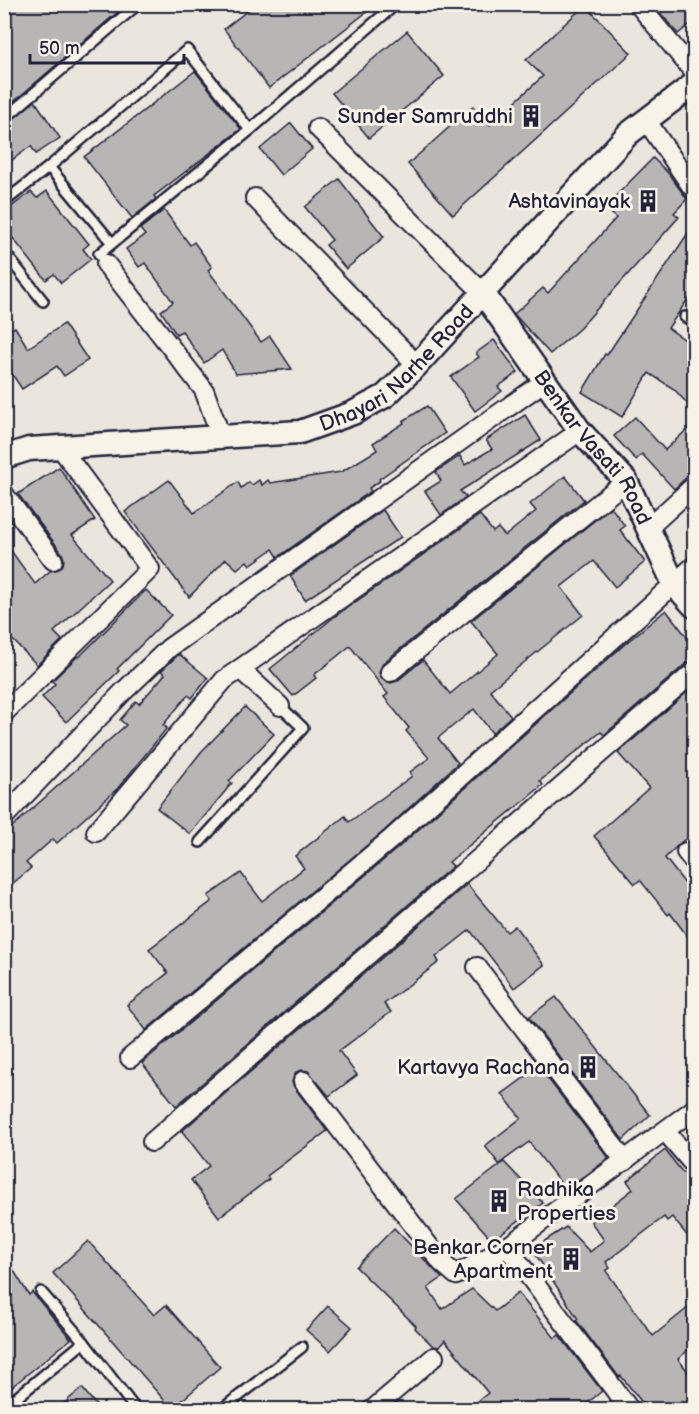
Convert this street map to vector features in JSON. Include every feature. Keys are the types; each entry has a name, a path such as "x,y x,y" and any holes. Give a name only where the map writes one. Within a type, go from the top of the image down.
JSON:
{"street":[{"path":"638,4 694,72"},
{"name":"Dhayari Narhe Road","path":"4,457 28,449 300,432 353,412 385,396 417,365 628,134 694,84"},
{"path":"646,120 694,190"},
{"path":"318,128 483,293"},
{"path":"255,198 417,365"},
{"path":"106,264 204,390 221,437"},
{"name":"Benkar Vasati Road","path":"483,293 580,430 626,481 674,584 694,606"},
{"path":"4,817 123,692 169,648 545,381"},
{"path":"96,832 224,680 580,430"},
{"path":"4,713 150,569 60,447"},
{"path":"390,672 626,481"},
{"path":"648,528 694,486"},
{"path":"4,494 53,560"},
{"path":"130,1058 391,839 694,566"},
{"path":"240,669 280,706"},
{"path":"152,1142 694,672"},
{"path":"477,967 625,1161"},
{"path":"303,1081 442,1263 456,1275 507,1247 694,1109"},
{"path":"665,1131 694,1165"},
{"path":"507,1247 630,1410"},
{"path":"372,1410 434,1357"}],"lane":[{"path":"4,119 138,4"},
{"path":"106,264 99,254 250,130 396,4"},
{"path":"4,202 49,167 187,50 250,130"},
{"path":"49,167 112,243"},
{"path":"4,252 43,301"},
{"path":"685,317 694,322"},
{"path":"200,842 303,728 280,706"},
{"path":"41,1292 84,1342 136,1410"},
{"path":"4,1408 84,1342"},
{"path":"221,1410 302,1347"}],"building":[{"path":"4,4 127,4 4,110"},
{"path":"256,4 377,4 269,88 224,29"},
{"path":"653,4 685,4 694,17 694,21 678,34"},
{"name":"Sunder Samruddhi","path":"585,5 631,53 453,215 408,164 473,106 490,125 543,76 526,60"},
{"path":"407,31 444,76 369,138 332,93"},
{"path":"195,71 241,129 154,196 156,199 132,218 84,157"},
{"path":"35,101 60,138 36,154 31,146 4,166 4,126"},
{"path":"291,123 312,149 281,175 260,149"},
{"path":"653,158 668,173 687,199 674,213 679,217 580,328 550,354 514,314 543,288 548,293 616,218 605,207"},
{"path":"339,179 384,237 346,269 326,245 332,240 305,207"},
{"path":"47,191 89,244 83,249 91,259 61,283 54,274 46,280 4,227 13,220 6,211 31,192 37,198"},
{"path":"164,210 190,245 194,242 212,267 208,270 261,342 270,336 292,369 236,374 222,350 204,363 182,331 176,334 161,311 173,302 145,263 139,267 126,249 145,235 140,229"},
{"path":"694,224 694,305 688,299 668,328 694,346 694,411 674,389 649,373 622,417 582,392 605,354 607,355"},
{"path":"64,324 88,360 64,376 57,366 22,389 4,362 4,333 15,327 28,348"},
{"path":"494,340 518,372 498,387 502,391 475,411 451,377 479,357 476,353"},
{"path":"427,406 445,433 379,479 380,481 369,488 371,491 278,557 273,549 250,565 247,561 237,569 226,559 189,597 125,512 169,480 194,513 238,482 241,488 249,482 252,485 259,480 262,485 268,480 270,483 341,472 377,450 373,443"},
{"path":"525,415 541,440 460,491 466,497 441,515 425,491 441,481 436,472 460,456 465,465 492,449 486,440"},
{"path":"635,417 665,450 694,423 694,475 687,477 674,489 642,454 636,460 614,436"},
{"path":"59,467 95,520 72,535 110,580 54,632 62,640 37,665 4,631 4,541 35,584 50,571 59,569 63,565 62,553 18,494"},
{"path":"565,476 584,500 383,663 379,673 382,679 391,683 397,681 423,660 450,694 498,654 471,621 611,507 625,526 620,530 645,562 615,587 594,561 561,587 583,615 490,690 511,716 492,733 474,709 438,738 458,763 384,831 146,1030 127,1005 168,973 149,949 212,901 208,896 241,873 262,901 304,868 295,856 345,816 349,822 412,776 410,772 429,758 406,731 409,728 384,697 388,694 350,646 314,675 316,678 293,696 270,669 334,617 480,515 493,532 498,528 505,536 536,511 530,504"},
{"path":"383,510 401,537 305,600 290,576"},
{"path":"146,590 171,615 117,669 119,671 66,722 42,697 55,684 52,681"},
{"path":"666,610 694,646 694,661 687,663 604,735 601,732 540,781 543,785 449,862 453,866 176,1106 142,1063 399,847 626,643"},
{"path":"179,654 208,678 192,698 188,695 163,725 167,728 118,788 57,843 53,839 26,863 31,868 4,891 4,834 126,725 120,720 136,701 139,704 165,674 161,671"},
{"path":"694,686 694,832 665,858 694,895 694,945 670,913 668,915 640,880 635,884 594,836 649,788 618,753"},
{"path":"245,707 274,734 229,781 232,783 190,834 157,808 201,752"},
{"path":"467,884 507,932 515,926 544,965 514,988 470,930 436,957 439,962 384,1004 391,1012 339,1051 357,1075 329,1096 308,1071 296,1072 292,1082 294,1087 327,1131 267,1176 269,1179 219,1217 191,1180 209,1166 182,1131"},
{"name":"Kartavya Rachana","path":"556,997 650,1115 623,1140 529,1017"},
{"path":"539,1067 609,1158 566,1190 529,1142 499,1164 485,1146 521,1118 502,1094"},
{"path":"665,1150 683,1173 694,1176 694,1244 672,1217 667,1221 664,1217 606,1262 610,1268 606,1271 653,1336 694,1303 694,1345 678,1359 694,1379 694,1410 648,1410 621,1376 619,1377 576,1320 578,1319 532,1249 566,1227 590,1252 604,1240 591,1222 633,1189 627,1181"},
{"name":"Radhika Properties","path":"504,1162 543,1203 492,1240 456,1199"},
{"path":"394,1228 442,1278 428,1288 442,1309 472,1289 495,1311 518,1293 555,1338 559,1335 602,1391 579,1410 467,1410 488,1393 445,1340 439,1347 433,1346 356,1267"},
{"path":"88,1241 154,1315 166,1305 220,1367 172,1409 53,1273"},
{"path":"4,1255 29,1295 32,1292 71,1339 4,1393"},
{"path":"328,1306 352,1327 330,1351 306,1330"},
{"path":"82,1388 100,1410 56,1410"}],"place":[{"name":"Sunder Samruddhi","path":"531,116"},
{"name":"Ashtavinayak","path":"648,201"},
{"name":"Kartavya Rachana","path":"588,1067"},
{"name":"Radhika Properties","path":"499,1201"},
{"name":"Benkar Corner Apartment","path":"571,1259"}]}
